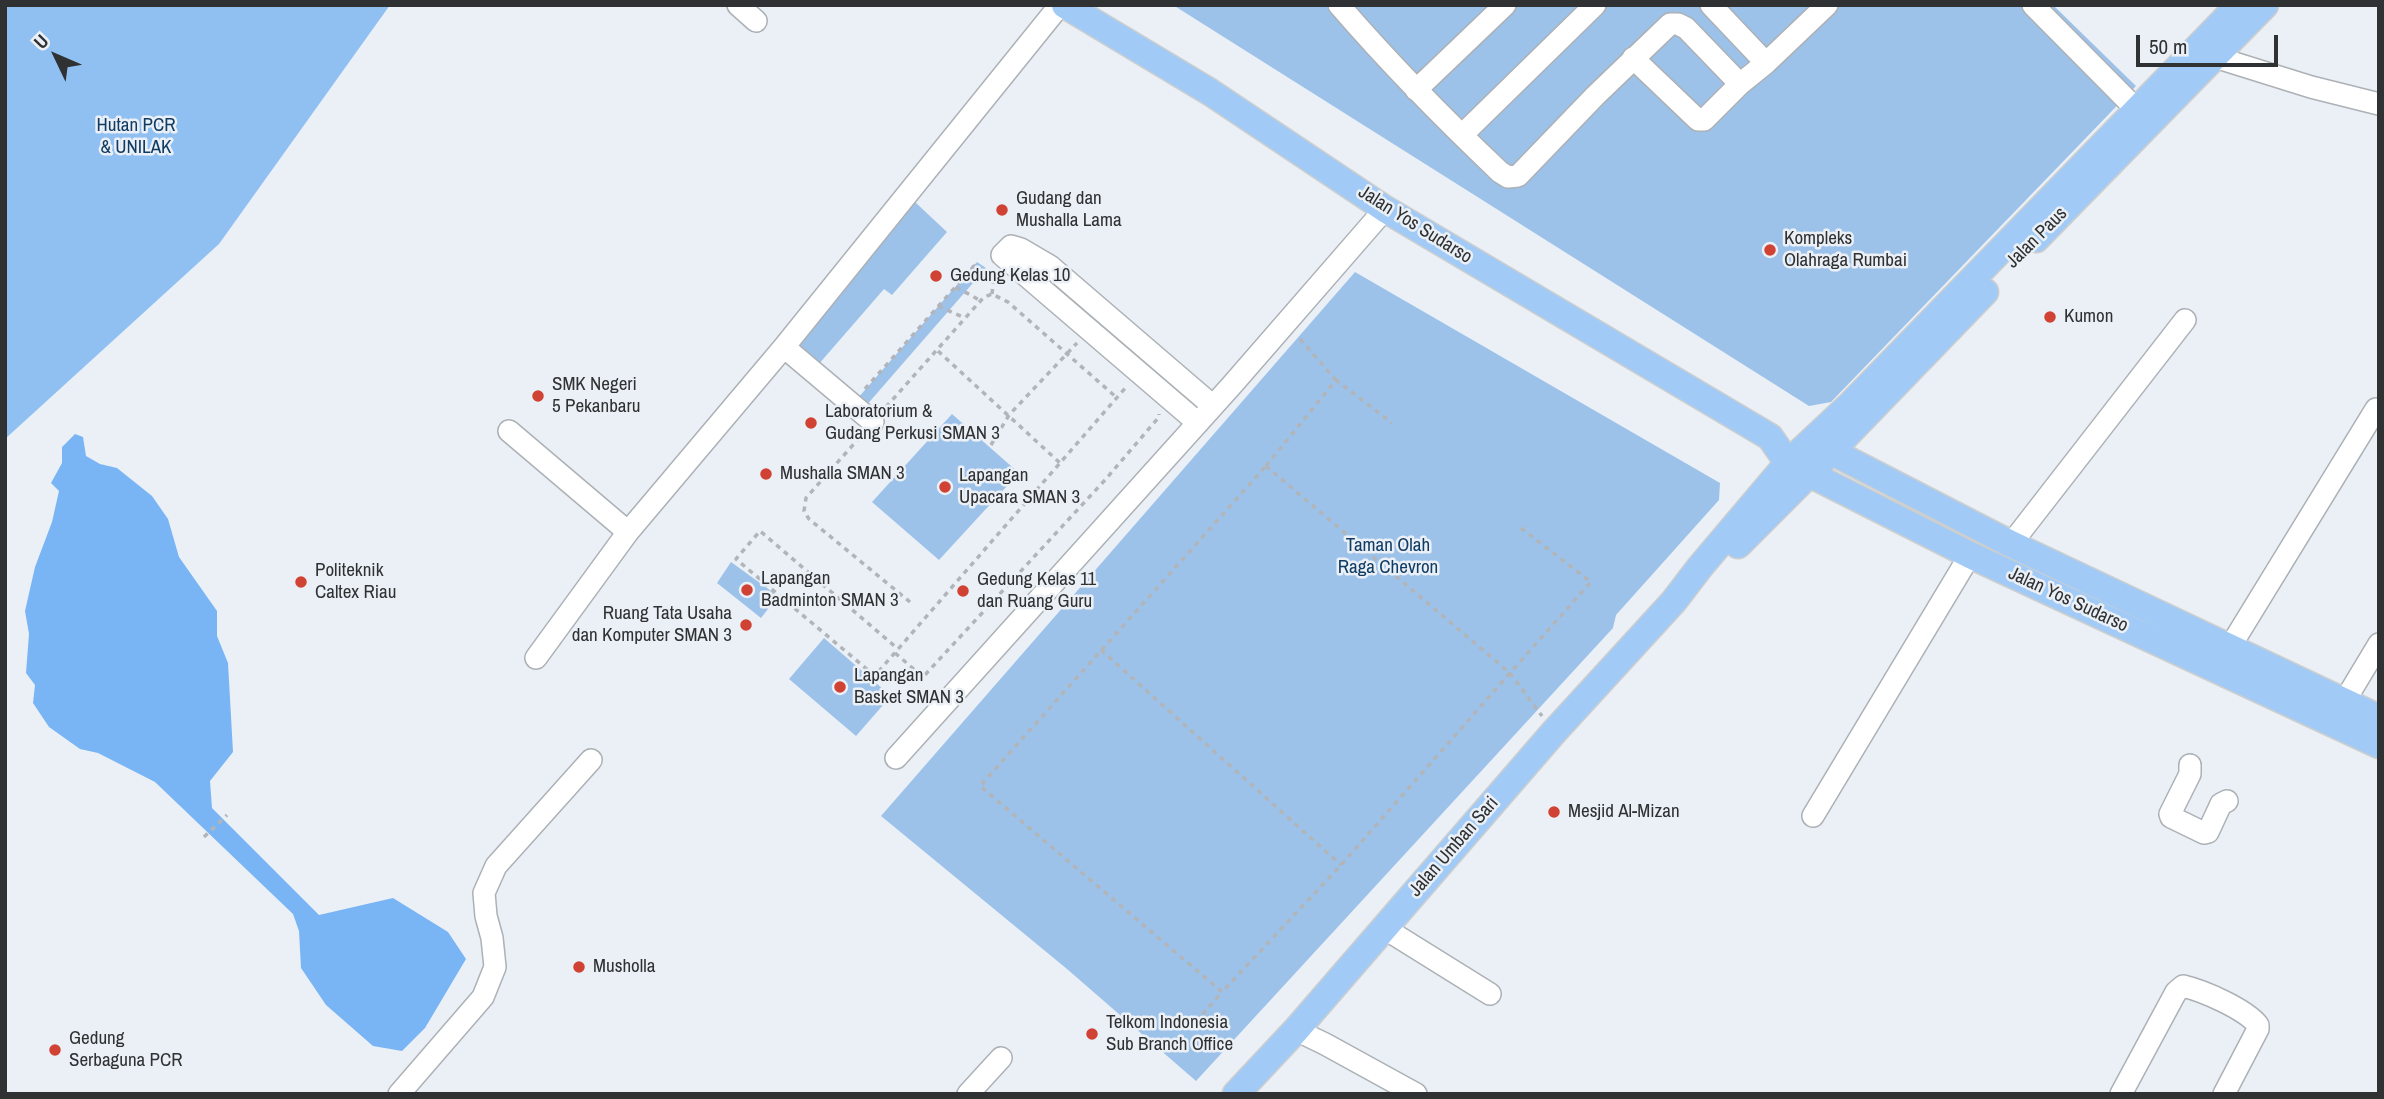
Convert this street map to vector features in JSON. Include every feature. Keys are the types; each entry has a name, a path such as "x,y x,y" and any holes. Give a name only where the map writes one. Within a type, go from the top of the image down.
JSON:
{"main road":[{"name":"Jalan Yos Sudarso","path":"1063,5 1210,92 1385,209 1770,438 1799,468 1970,555 2306,697 2344,702 2379,718"},
{"name":"Jalan Paus","path":"1820,446 1850,404 2239,5"},
{"name":"Jalan Paus","path":"1799,468 2265,5"},
{"name":"Jalan Yos Sudarso","path":"1770,438 1820,446 2011,544 2230,646 2379,745"},
{"name":"Jalan Umban Sari","path":"1236,1094 1296,1030 1554,732 1674,601 1700,566 1799,468"}],"street":[{"path":"738,5 755,21"},
{"path":"536,658 628,532 784,347 1063,5"},
{"path":"1339,5 1416,90 1508,177 1518,176 1633,58 1670,24 1686,28 1740,85"},
{"path":"1416,90 1504,5"},
{"path":"1462,135 1595,5"},
{"path":"1711,5 1766,63"},
{"path":"1633,58 1698,120 1704,120 1827,5"},
{"path":"2033,5 2137,110"},
{"path":"2215,57 2311,87 2379,104"},
{"path":"896,758 1198,423 1385,209"},
{"path":"1198,423 1002,255 1011,246 1050,266 1121,324 1213,406"},
{"path":"2011,544 2185,320"},
{"path":"784,347 873,422"},
{"path":"2230,646 2376,409"},
{"path":"509,431 628,532"},
{"path":"1813,816 1970,555"},
{"path":"2344,702 2379,644"},
{"path":"399,1094 484,997 495,967 484,893 496,866 590,760"},
{"path":"2190,765 2190,774 2170,814 2171,817 2204,833 2208,832 2221,804 2227,802"},
{"path":"1384,928 1490,994"},
{"path":"2121,1094 2176,992 2183,986 2231,1006 2258,1025 2224,1094"},
{"path":"1296,1030 1416,1094"},
{"path":"968,1094 1002,1058"}],"path":[{"path":"852,404 974,266 994,278"},
{"path":"956,287 981,301"},
{"path":"910,602 809,519 804,511 806,498 985,297 992,294 1000,297 1116,398"},
{"path":"938,306 965,319"},
{"path":"991,445 1009,415 1089,331"},
{"path":"1300,339 1336,380 1392,422"},
{"path":"938,351 1060,463"},
{"path":"1222,992 980,786 1266,466 1336,380"},
{"path":"1137,394 1126,386 1060,463 897,651 873,678 736,559 760,531 897,651 923,677 1105,480 1159,417 1159,411"},
{"path":"1266,466 1510,673 1554,732"},
{"path":"1196,1022 1341,865 1591,582 1521,528"},
{"path":"1101,650 1341,865"},
{"path":"204,837 227,815"}],"green space":[{"name":"Hutan PCR & UNILAK","path":"5,5 390,5 219,244 5,439"},
{"name":"Kompleks Olahraga Rumbai","path":"1173,5 2053,5 2136,86 1831,402 1809,406"},
{"path":"915,202 947,232 892,295 884,289 818,365 798,346"},
{"path":"977,262 986,268 865,407 857,399"},
{"name":"Taman Olah Raga Chevron","path":"1355,272 1720,483 1719,500 1616,615 1613,628 1196,1081 1067,969 881,816"},
{"name":"Lapangan Upacara SMAN 3","path":"952,414 1019,473 939,560 872,502"},
{"name":"Lapangan Badminton SMAN 3","path":"731,562 778,596 761,618 717,583"},
{"name":"Lapangan Basket SMAN 3","path":"824,638 891,696 856,736 789,679"}],"shaded area":[{"path":"75,434 83,437 86,456 100,464 117,468 152,496 168,519 179,557 217,611 217,636 228,663 233,752 210,781 212,808 319,915 393,898 448,932 466,959 425,1028 402,1051 373,1046 326,1005 301,968 299,931 293,914 155,782 98,753 80,749 49,727 33,703 35,685 26,673 29,634 25,611 35,567 52,522 59,491 51,483 62,463 62,447"}],"place":[{"name":"Gudang dan Mushalla Lama","path":"1002,210"},
{"name":"Kompleks Olahraga Rumbai","path":"1770,250"},
{"name":"Gedung Kelas 10","path":"936,276"},
{"name":"Kumon","path":"2050,317"},
{"name":"SMK Negeri 5 Pekanbaru","path":"538,396"},
{"name":"Laboratorium & Gudang Perkusi SMAN 3","path":"811,423"},
{"name":"Mushalla SMAN 3","path":"766,474"},
{"name":"Lapangan Upacara SMAN 3","path":"945,487"},
{"name":"Politeknik Caltex Riau","path":"301,582"},
{"name":"Lapangan Badminton SMAN 3","path":"747,590"},
{"name":"Gedung Kelas 11 dan Ruang Guru","path":"963,591"},
{"name":"Ruang Tata Usaha dan Komputer SMAN 3","path":"746,625"},
{"name":"Lapangan Basket SMAN 3","path":"840,687"},
{"name":"Mesjid Al-Mizan","path":"1554,812"},
{"name":"Musholla","path":"579,967"},
{"name":"Telkom Indonesia Sub Branch Office","path":"1092,1034"},
{"name":"Gedung Serbaguna PCR","path":"55,1050"}]}
